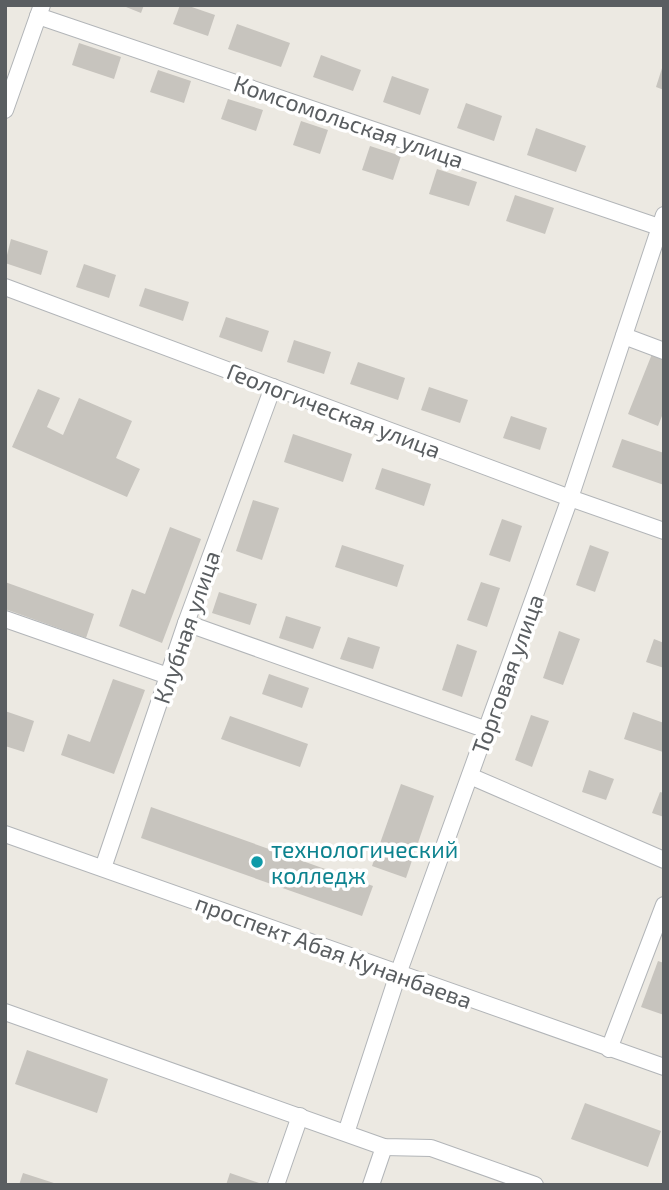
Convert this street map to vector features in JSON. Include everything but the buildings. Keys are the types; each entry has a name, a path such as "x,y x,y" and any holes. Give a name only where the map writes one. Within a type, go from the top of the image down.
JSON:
{"street":[{"path":"5,110 40,10"},
{"name":"Комсомольская улица","path":"40,10 662,221"},
{"name":"Торговая улица","path":"346,1133 398,974 570,498 662,221"},
{"name":"Геологическая улица","path":"5,287 664,531"},
{"path":"624,336 664,351"},
{"name":"Клубная улица","path":"103,868 186,623 273,387"},
{"path":"5,619 168,676"},
{"path":"186,623 487,730"},
{"path":"470,776 664,860"},
{"name":"проспект Абая Кунанбаева","path":"5,834 664,1067"},
{"path":"609,1049 664,905"},
{"path":"5,1012 384,1147 431,1148 535,1185"},
{"path":"276,1185 300,1116"},
{"path":"371,1185 384,1147"}],"place":[{"name":"технологический колледж","path":"257,862"}]}
